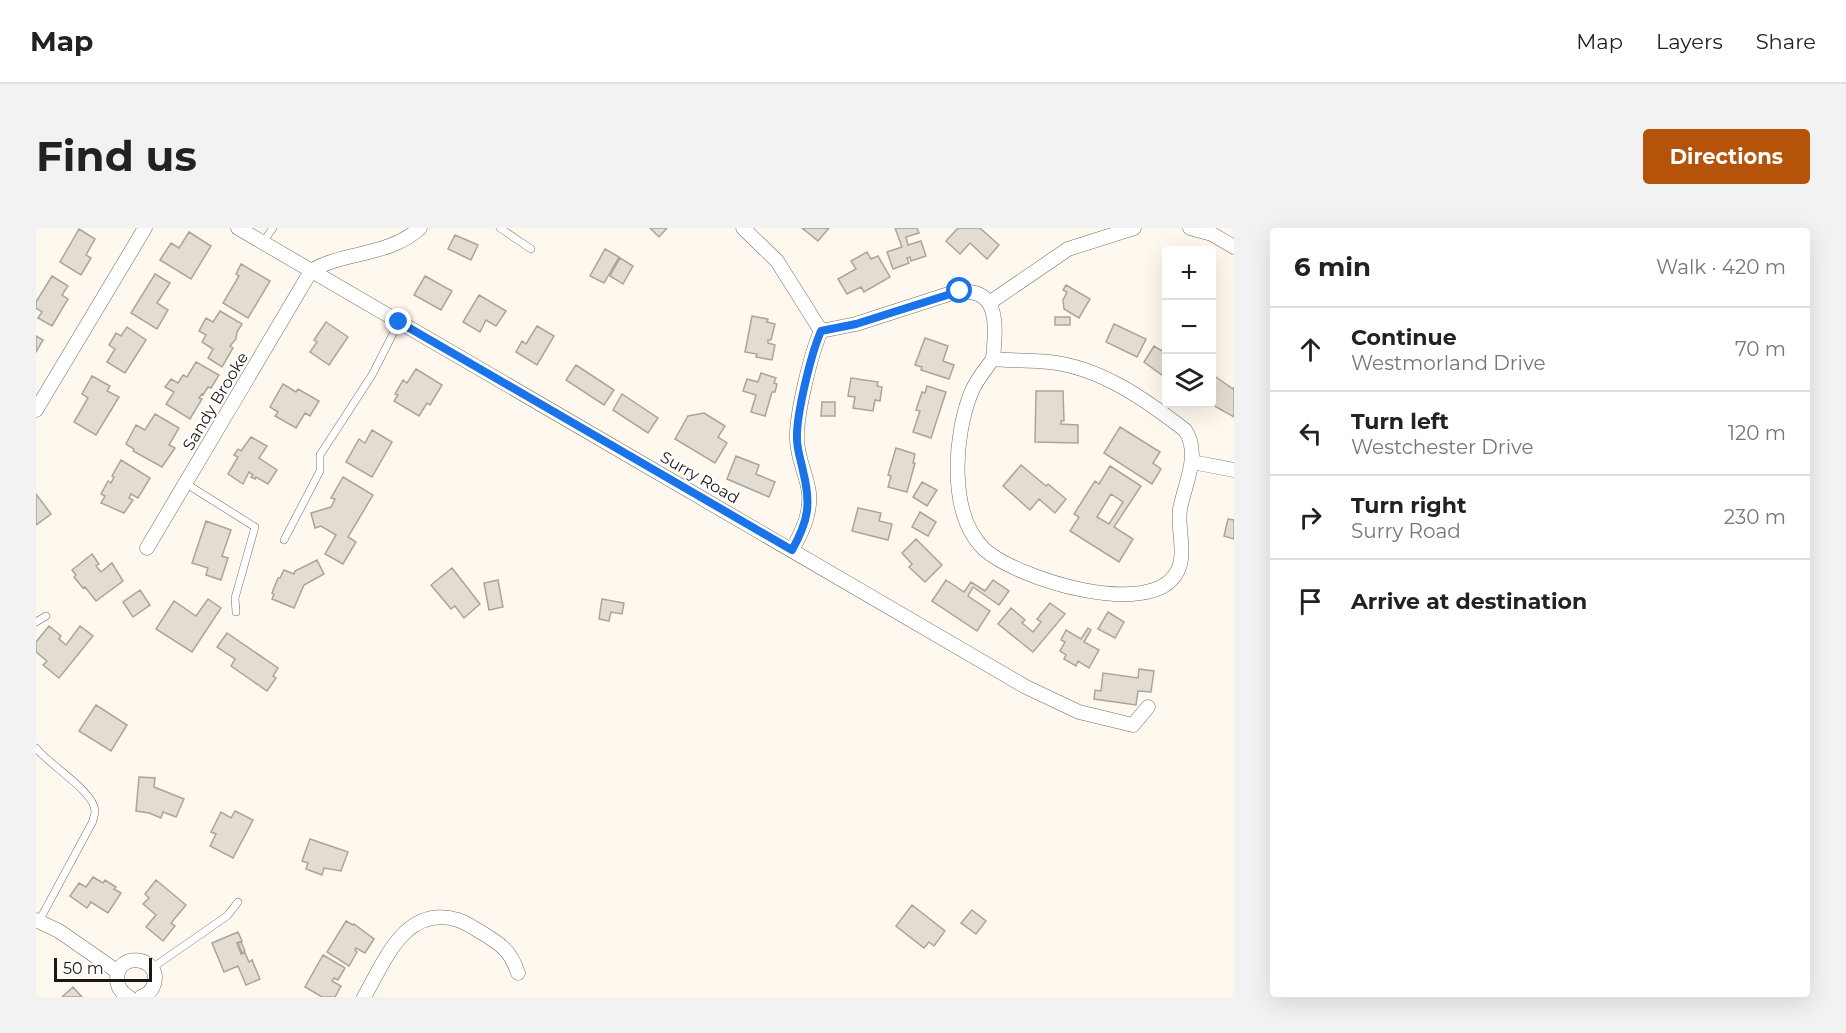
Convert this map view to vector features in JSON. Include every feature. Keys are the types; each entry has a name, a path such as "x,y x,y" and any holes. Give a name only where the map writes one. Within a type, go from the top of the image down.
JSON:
{"street":[{"path":"36,410 145,228"},
{"name":"Surry Road","path":"238,228 1026,687 1079,712 1133,725 1148,708"},
{"path":"311,271 324,263 387,247 414,234 420,228"},
{"path":"743,228 777,261 821,331"},
{"path":"989,303 1068,249 1134,228"},
{"path":"1190,228 1212,234 1234,247"},
{"name":"Sandy Brooke","path":"147,548 311,271"},
{"path":"821,331 856,324 960,291 976,294 989,303 996,321 993,359 979,377 966,409 959,439 958,475 964,517 970,531 984,549 1006,563 1065,585 1118,596 1138,595 1161,587 1170,581 1177,572 1180,562 1180,512 1191,462 1192,444 1185,430 1114,383 1089,370 1065,364 993,359"},
{"path":"792,550 802,532 808,506 808,492 797,439 814,350 821,331"},
{"path":"1191,462 1234,470"},
{"path":"364,997 395,944 407,930 422,920 440,917 460,920 494,940 512,957 518,973"},
{"path":"37,920 59,931 118,972"},
{"path":"129,997 117,984 118,972 131,960 142,961 152,968 154,986 151,991 141,997"}],"lane":[{"path":"263,242 273,228"},
{"path":"500,228 531,249"},
{"path":"284,540 320,471 320,455 372,375 399,322"},
{"path":"185,483 255,527 236,598 236,612"},
{"path":"36,622 46,616"},
{"path":"36,748 44,758 88,795 95,811 93,821 37,920"},
{"path":"152,968 227,916 238,902"}],"building":[{"path":"650,228 667,228 659,237"},
{"path":"802,228 829,228 818,241"},
{"path":"895,228 917,228 919,233 906,237 908,245 921,241 926,256 911,261 910,257 907,258 909,263 893,269 887,252 902,247"},
{"path":"958,228 980,228 999,245 987,259 970,243 960,254 946,241"},
{"path":"79,229 95,239 86,255 91,258 81,275 60,262"},
{"path":"189,232 211,246 191,279 160,260 171,243 179,248"},
{"path":"455,235 478,245 471,260 448,249"},
{"path":"605,249 619,257 604,283 590,276"},
{"path":"867,252 871,259 878,256 890,277 864,292 861,287 847,294 838,279 856,269 851,261"},
{"path":"620,258 633,266 623,284 610,276"},
{"path":"241,264 270,281 248,318 223,303 239,276 236,274"},
{"path":"155,274 170,283 157,303 168,310 157,329 131,313"},
{"path":"52,276 68,286 62,295 68,299 52,326 38,318 42,312 36,308 36,302"},
{"path":"425,276 452,291 441,310 414,295"},
{"path":"1066,285 1090,299 1079,318 1064,309 1063,300 1067,292 1063,290"},
{"path":"479,295 506,311 496,326 486,320 480,332 463,322"},
{"path":"220,311 242,324 236,339 230,346 233,348 222,367 208,358 213,349 202,342 206,335 199,331 206,318 213,322"},
{"path":"752,316 768,319 767,322 775,324 771,340 768,340 768,343 775,345 772,360 745,352"},
{"path":"1055,317 1070,317 1070,325 1055,325"},
{"path":"326,322 348,337 329,365 310,352 317,342 314,340"},
{"path":"1114,324 1146,339 1137,357 1106,342"},
{"path":"537,326 554,336 537,365 516,352 522,341 526,344"},
{"path":"127,327 146,340 125,373 107,362 115,349 109,345 116,333 121,336"},
{"path":"36,336 43,340 36,352"},
{"path":"925,338 948,346 943,361 954,365 949,379 921,370 922,367 915,365"},
{"path":"1154,346 1162,351 1162,375 1144,362"},
{"path":"196,362 219,375 211,388 208,387 199,398 202,399 190,419 166,404 174,392 165,387 171,379 178,383 183,375 187,377"},
{"path":"576,365 614,390 604,405 566,380"},
{"path":"416,369 442,385 430,405 427,403 419,416 394,401 398,395 395,394 403,380 407,383"},
{"path":"761,373 776,378 774,383 777,384 775,392 772,392 765,416 751,412 756,395 743,391 747,379 758,382"},
{"path":"92,376 110,386 107,391 119,397 96,435 74,422 88,398 82,394"},
{"path":"1216,377 1233,389 1234,387 1234,417 1216,407"},
{"path":"851,378 878,382 877,386 882,387 880,401 875,400 873,411 853,408 855,397 848,396"},
{"path":"283,384 296,392 298,389 319,401 310,416 305,413 296,428 275,416 278,412 270,407"},
{"path":"927,386 946,392 931,438 913,432 920,411 916,410 922,392 925,393"},
{"path":"1036,391 1063,391 1064,421 1061,421 1061,424 1078,425 1078,443 1035,442"},
{"path":"622,394 658,418 648,433 613,410"},
{"path":"822,402 835,402 835,416 821,416"},
{"path":"704,413 725,426 718,437 727,443 715,463 675,439 688,416"},
{"path":"155,414 179,428 169,445 175,448 162,467 133,451 134,449 126,444 136,425 145,430"},
{"path":"1120,427 1160,452 1153,463 1161,469 1152,484 1104,453"},
{"path":"372,430 392,442 372,477 346,462 359,439 365,443"},
{"path":"251,437 267,446 259,458 277,470 268,484 256,477 255,479 251,477 253,475 249,472 243,484 228,474 238,457 234,455 238,449 241,451"},
{"path":"896,448 915,454 913,463 915,463 907,492 888,487 891,476 888,475"},
{"path":"736,456 759,465 756,474 775,482 769,497 727,479"},
{"path":"121,460 150,478 138,498 131,494 129,498 133,500 124,513 101,503 105,496 101,494 108,481 111,483 114,477 112,476"},
{"path":"1021,465 1066,499 1055,513 1039,499 1030,510 1003,486"},
{"path":"1110,466 1141,486 1114,527 1133,539 1119,562 1070,531 1079,517 1074,514 1095,481 1099,484","holes":["1111,494 1123,502 1109,524 1097,517"]},
{"path":"343,477 373,495 348,537 356,542 343,564 325,554 336,535 321,526 315,528 311,513 331,507 335,499 331,498"},
{"path":"922,482 937,490 927,506 913,497"},
{"path":"36,494 51,514 36,525"},
{"path":"858,508 881,513 879,521 892,524 888,540 852,531"},
{"path":"920,512 936,522 928,536 912,527"},
{"path":"1228,519 1234,520 1234,539 1224,536"},
{"path":"206,521 231,530 222,556 228,558 221,580 206,575 208,568 192,563"},
{"path":"916,539 942,565 925,582 909,567 912,564 902,553"},
{"path":"92,554 101,572 112,563 123,581 96,601 74,577 76,575 72,570"},
{"path":"317,560 324,574 304,585 294,608 272,599 278,578 284,570 294,574 295,571"},
{"path":"452,568 480,604 464,618 455,606 451,609 431,585"},
{"path":"498,580 503,607 489,610 484,583"},
{"path":"946,580 964,592 971,582 985,591 993,580 1009,591 999,605 973,587 968,596 990,611 977,631 932,601"},
{"path":"140,590 150,605 133,617 123,602"},
{"path":"208,599 221,608 192,652 156,629 174,601 196,616"},
{"path":"602,599 624,603 622,614 611,612 609,621 599,619"},
{"path":"1050,603 1065,614 1033,652 998,624 1011,608 1025,620 1022,623 1033,632 1041,622 1037,619"},
{"path":"1108,612 1124,622 1115,638 1098,629"},
{"path":"49,626 61,636 59,639 66,645 80,626 93,636 59,678 43,665 47,661 36,652 36,642"},
{"path":"1088,628 1091,630 1084,642 1099,650 1089,668 1078,661 1076,666 1064,659 1066,655 1060,651 1065,642 1061,640 1066,630 1081,639"},
{"path":"227,633 278,668 273,676 276,678 267,691 231,666 235,659 217,647"},
{"path":"1139,669 1154,671 1151,692 1138,691 1136,705 1094,699 1095,690 1101,691 1103,673 1138,678"},
{"path":"96,705 127,725 111,751 79,731"},
{"path":"139,777 155,778 154,787 184,799 176,817 163,812 161,818 136,811"},
{"path":"235,811 253,820 233,858 210,846 216,834 211,832 221,812 231,818"},
{"path":"310,839 348,852 341,871 324,868 322,875 306,869 308,863 302,861"},
{"path":"93,877 103,883 105,880 121,893 108,913 91,902 87,908 70,896 79,883 86,887"},
{"path":"156,880 186,905 171,923 175,926 163,941 146,927 156,915 143,904 149,898 145,894"},
{"path":"912,905 945,931 934,946 929,942 924,948 896,926"},
{"path":"972,910 986,921 976,934 961,923"},
{"path":"346,921 354,924 374,939 365,953 356,948 357,952 349,966 327,952"},
{"path":"238,932 242,941 237,943 241,954 245,953 249,962 252,960 260,979 246,985 238,966 224,972 212,943"},
{"path":"241,942 245,951 242,953 238,943"},
{"path":"323,955 345,968 338,980 334,978 332,981 341,986 335,997 322,997 305,987"},
{"path":"73,987 82,997 62,997"}],"route":[{"path":"399,322 792,550 802,532 808,506 808,492 797,439 816,341 821,331 856,324 960,291"}]}
